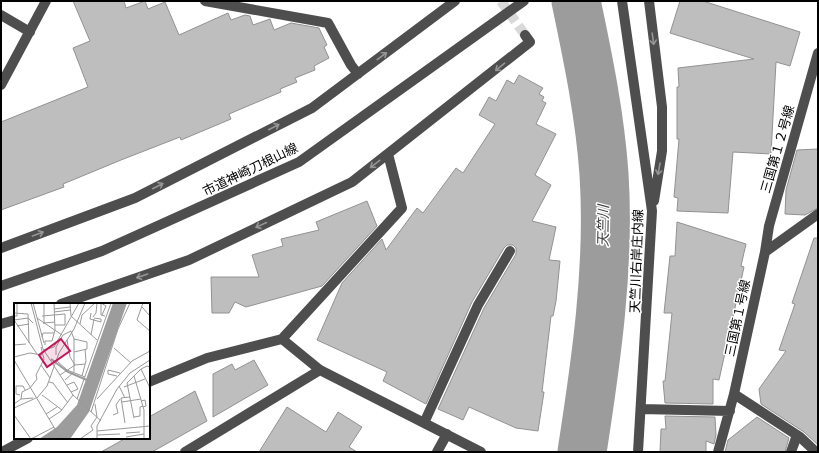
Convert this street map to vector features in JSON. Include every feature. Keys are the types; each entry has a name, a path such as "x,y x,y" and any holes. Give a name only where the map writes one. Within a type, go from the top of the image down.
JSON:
{"street":[{"path":"1,86 46,1"},
{"path":"205,1 328,23 351,65 358,74"},
{"path":"1,248 135,198 312,108 455,1"},
{"name":"市道神崎刀根山線","path":"1,286 102,251 299,162 524,1"},
{"name":"天竺川右岸庄内線","path":"622,1 652,211 638,452"},
{"path":"649,1 662,107 662,151 652,211"},
{"path":"1,15 30,32"},
{"path":"64,303 189,260 352,182 528,38"},
{"name":"三国第１２号線","path":"765,252 769,226 818,53"},
{"path":"150,382 207,358 282,339 402,208 388,154"},
{"path":"765,252 818,214"},
{"path":"424,422 478,305 510,251"},
{"name":"三国第１号線","path":"718,452 734,394 765,252"},
{"path":"1,324 14,320"},
{"path":"282,339 320,370 481,452"},
{"path":"185,452 320,370"},
{"path":"734,394 797,435 816,452"},
{"path":"641,409 730,411"},
{"path":"437,452 447,434"},
{"path":"791,452 797,435"},
{"path":"2,452 26,439"}],"building":[{"path":"73,1 124,1 126,8 145,1 148,9 165,2 179,35 228,13 231,20 245,15 250,16 253,25 270,19 274,30 291,23 319,28 327,45 324,47 329,58 314,66 315,70 295,78 297,82 280,89 281,92 229,114 231,119 181,140 180,137 121,160 63,184 64,187 1,210 1,122 88,87 73,48 90,41"},
{"path":"680,1 703,1 800,32 790,66 776,62 771,154 733,152 728,213 677,211 678,198 674,197 679,139 677,139 677,87 679,87 678,68 754,59 670,33"},
{"path":"519,75 543,88 539,94 544,97 542,101 546,103 536,124 556,134 535,175 551,185 532,221 556,227 549,260 560,261 556,301 553,316 551,316 542,392 544,392 538,431 516,428 469,407 463,420 438,409 484,308 516,254 516,248 513,245 507,245 504,248 472,302 426,404 383,381 387,372 317,340 342,283 382,239 386,250 417,208 423,213 456,168 463,173 495,124 479,115 489,97 496,101 507,80 514,84"},
{"path":"818,149 818,208 805,215 785,214 786,190 797,150"},
{"path":"367,201 377,226 322,286 246,307 235,302 229,313 212,313 211,277 259,277 252,255 283,246 281,239 319,230 316,222"},
{"path":"677,222 746,244 741,266 744,267 719,380 713,379 713,404 665,403 663,381 665,381 672,313 664,313 670,256 675,256"},
{"path":"814,238 818,238 818,445 804,432 761,404 759,389 786,351 779,350 795,304 792,303"},
{"path":"254,360 268,385 213,417 213,374 232,364 235,370"},
{"path":"195,391 207,421 152,452 101,452 124,439 150,439 150,416"},
{"path":"287,407 326,432 338,412 362,427 349,447 357,452 259,452"},
{"path":"665,416 715,417 716,435 714,444 706,441 706,452 660,452 661,429 666,429"},
{"path":"757,417 789,438 785,452 725,452 728,440"}],"waterway":[{"name":"天竺川","path":"576,1 597,109 604,174 605,209 605,244 597,349 582,452"}],"tunnel":[{"path":"501,1 525,35"}]}
